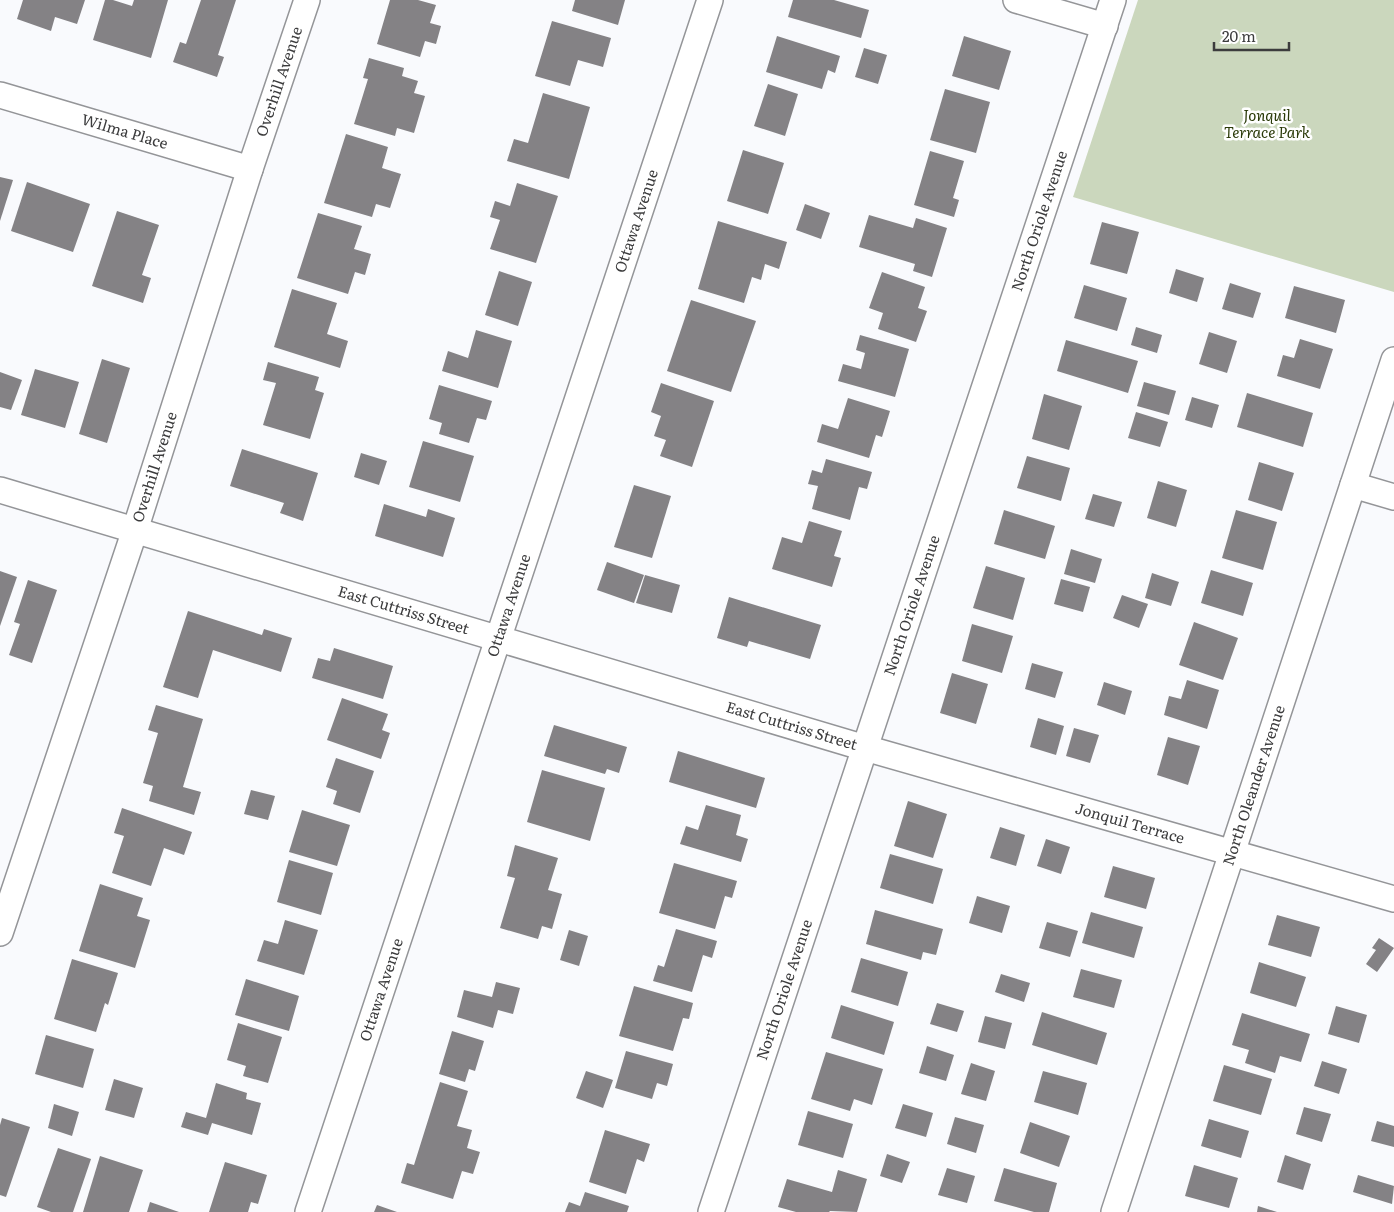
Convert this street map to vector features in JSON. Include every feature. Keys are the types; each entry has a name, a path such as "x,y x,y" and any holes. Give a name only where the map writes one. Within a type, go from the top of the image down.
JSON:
{"street":[{"name":"Overhill Avenue","path":"0,933 7,888 135,530 250,168 307,0"},
{"name":"Ottawa Avenue","path":"308,1212 710,0"},
{"path":"1016,0 1105,26"},
{"name":"North Oriole Avenue","path":"711,1212 1113,0"},
{"name":"Wilma Place","path":"0,95 250,168"},
{"name":"North Oleander Avenue","path":"1114,1212 1394,360"},
{"path":"1353,485 1394,498"},
{"name":"East Cuttriss Street","path":"0,490 865,748"},
{"name":"Jonquil Terrace","path":"865,748 1394,899"}],"green space":[{"name":"Jonquil Terrace Park","path":"1138,0 1394,0 1394,292 1073,197"}],"building":[{"path":"23,0 85,0 77,24 55,17 51,31 17,19"},
{"path":"105,0 113,0 132,6 134,0 168,0 151,58 93,40"},
{"path":"201,0 236,0 218,55 224,57 217,77 173,62 180,42 186,44"},
{"path":"390,0 418,0 436,5 430,23 441,26 436,44 425,41 420,57 377,44"},
{"path":"575,0 625,0 618,25 572,11"},
{"path":"793,0 834,0 869,10 861,38 788,17"},
{"path":"552,21 611,38 603,67 578,60 570,86 535,76"},
{"path":"777,36 840,56 835,73 828,70 822,89 766,72"},
{"path":"964,36 1011,51 999,90 952,76"},
{"path":"864,48 887,55 878,84 855,77"},
{"path":"369,58 404,68 402,76 418,81 414,93 425,96 414,133 397,128 395,136 354,124 368,79 363,78"},
{"path":"768,84 798,94 785,136 754,126"},
{"path":"945,89 990,102 976,153 930,140"},
{"path":"543,93 590,107 569,179 507,161 514,139 528,143"},
{"path":"346,134 388,147 382,168 401,174 390,208 376,204 372,217 324,203"},
{"path":"743,150 784,163 768,214 727,201"},
{"path":"930,151 964,161 953,198 959,200 954,217 914,205"},
{"path":"0,177 13,180 0,221"},
{"path":"27,182 90,204 73,252 11,231"},
{"path":"517,183 558,196 536,263 490,249 500,220 490,217 495,201 510,206"},
{"path":"805,204 830,213 821,239 796,230"},
{"path":"117,211 159,225 142,275 151,278 143,303 92,286"},
{"path":"318,213 362,226 354,249 371,254 365,275 355,272 348,294 297,278"},
{"path":"869,215 913,228 916,218 947,228 932,277 913,271 915,264 859,247"},
{"path":"718,221 787,242 779,269 765,264 761,280 752,277 744,303 698,289"},
{"path":"1102,222 1139,232 1127,274 1090,264"},
{"path":"1176,269 1204,278 1197,302 1169,293"},
{"path":"499,271 532,282 518,326 485,315"},
{"path":"882,272 925,287 918,308 927,311 916,342 878,329 883,313 869,308"},
{"path":"1230,283 1261,293 1253,318 1222,309"},
{"path":"1084,285 1127,298 1117,331 1074,318"},
{"path":"1294,286 1345,300 1336,333 1285,318"},
{"path":"292,289 337,303 327,334 348,341 340,368 274,347"},
{"path":"691,300 756,321 731,392 667,371"},
{"path":"1136,327 1162,335 1157,353 1131,345"},
{"path":"476,330 512,341 498,388 442,371 448,351 468,358"},
{"path":"1209,332 1237,341 1227,373 1199,364"},
{"path":"860,335 909,349 895,397 838,381 843,364 861,369 865,353 856,350"},
{"path":"1300,339 1333,349 1320,389 1277,376 1283,355 1294,358"},
{"path":"1066,340 1138,361 1128,393 1057,371"},
{"path":"102,359 130,368 107,443 79,434"},
{"path":"268,362 319,377 315,390 324,393 310,439 263,425 276,383 263,380"},
{"path":"35,369 79,382 65,428 21,415"},
{"path":"0,372 22,380 11,410 0,407"},
{"path":"1144,382 1176,391 1169,415 1137,406"},
{"path":"661,383 714,401 692,467 660,456 666,440 654,436 661,416 651,412"},
{"path":"439,385 492,401 486,420 477,418 469,443 439,434 442,423 429,419"},
{"path":"1247,393 1313,413 1303,447 1237,427"},
{"path":"1044,394 1082,406 1069,450 1032,439"},
{"path":"1192,397 1219,405 1212,428 1185,420"},
{"path":"848,398 890,411 882,437 876,435 869,458 817,442 822,424 838,429"},
{"path":"1136,412 1168,422 1160,447 1128,438"},
{"path":"423,441 474,456 460,502 409,487"},
{"path":"242,449 318,473 303,521 280,513 284,503 230,486"},
{"path":"361,453 387,461 379,485 354,477"},
{"path":"1027,456 1070,468 1061,501 1017,488"},
{"path":"826,459 872,472 867,489 859,487 850,520 812,509 818,486 808,484 812,470 822,473"},
{"path":"1259,462 1294,473 1282,511 1248,500"},
{"path":"1158,481 1187,490 1176,527 1147,518"},
{"path":"634,485 671,496 652,558 614,547"},
{"path":"1093,494 1122,502 1114,527 1085,519"},
{"path":"384,504 426,517 428,509 455,518 443,557 375,536"},
{"path":"1004,510 1055,526 1045,559 994,544"},
{"path":"1236,510 1277,522 1263,570 1222,558"},
{"path":"809,521 842,531 834,556 841,558 832,587 772,569 782,537 802,543"},
{"path":"1071,549 1102,559 1095,583 1064,574"},
{"path":"607,562 644,575 634,603 597,590"},
{"path":"986,566 1025,578 1013,620 973,608"},
{"path":"1211,570 1253,583 1243,616 1201,603"},
{"path":"0,571 17,577 0,626"},
{"path":"1152,573 1179,582 1171,606 1145,598"},
{"path":"645,575 680,585 672,613 636,603"},
{"path":"1061,579 1090,587 1083,612 1054,604"},
{"path":"28,580 57,590 32,663 9,655 20,624 14,622"},
{"path":"1122,595 1148,604 1139,628 1113,618"},
{"path":"729,597 821,625 810,659 749,641 747,647 717,638"},
{"path":"188,611 262,635 264,629 292,638 281,672 213,650 198,698 163,687"},
{"path":"1194,622 1238,638 1223,680 1179,665"},
{"path":"972,624 1013,636 1002,673 962,661"},
{"path":"334,648 393,666 383,699 312,678 318,658 330,661"},
{"path":"1032,663 1063,672 1055,698 1025,689"},
{"path":"952,673 988,684 976,724 940,713"},
{"path":"1187,680 1219,690 1207,729 1164,715 1169,696 1181,699"},
{"path":"1104,682 1132,691 1125,715 1097,705"},
{"path":"342,698 388,714 382,730 390,733 381,759 327,740"},
{"path":"156,705 203,719 183,787 201,792 194,815 149,801 153,786 143,783 158,733 148,730"},
{"path":"1038,718 1064,726 1056,755 1030,747"},
{"path":"554,725 627,747 619,773 607,769 605,774 544,756"},
{"path":"1074,728 1099,735 1090,763 1066,756"},
{"path":"1168,737 1200,746 1188,785 1157,775"},
{"path":"678,751 765,778 756,808 669,782"},
{"path":"336,758 374,771 360,813 333,804 337,791 326,787"},
{"path":"542,770 605,788 590,841 527,822"},
{"path":"251,790 275,796 268,820 244,814"},
{"path":"908,801 947,814 933,858 894,846"},
{"path":"706,805 741,815 736,835 748,839 741,862 680,844 686,826 698,830"},
{"path":"122,808 192,832 184,855 164,848 151,886 112,873 124,836 114,833"},
{"path":"302,810 350,825 337,866 289,852"},
{"path":"1000,827 1025,835 1016,866 990,858"},
{"path":"1046,839 1070,847 1061,874 1037,866"},
{"path":"515,845 558,858 548,890 562,894 552,929 542,926 538,939 500,928 515,878 507,876"},
{"path":"890,854 943,869 933,904 880,888"},
{"path":"289,860 333,873 321,915 277,902"},
{"path":"674,863 737,881 732,898 725,896 715,929 659,913"},
{"path":"1113,866 1155,878 1146,909 1104,897"},
{"path":"100,884 143,898 137,916 150,920 135,968 79,951"},
{"path":"977,896 1010,906 1002,933 969,923"},
{"path":"875,910 943,929 936,955 923,952 921,960 866,944"},
{"path":"1091,912 1143,927 1134,958 1082,943"},
{"path":"1277,915 1320,927 1311,957 1268,945"},
{"path":"285,920 318,930 304,975 257,961 264,940 278,944"},
{"path":"1047,922 1078,931 1070,957 1039,948"},
{"path":"676,929 717,941 712,958 703,955 692,992 653,981 658,965 664,967"},
{"path":"569,930 588,936 579,966 560,960"},
{"path":"1379,938 1394,948 1377,972 1366,964 1376,950 1372,948"},
{"path":"861,958 908,972 898,1006 851,992"},
{"path":"72,959 118,973 108,1005 105,1003 96,1032 54,1019"},
{"path":"1259,962 1306,977 1296,1007 1250,993"},
{"path":"1081,969 1122,980 1114,1008 1073,997"},
{"path":"1001,974 1030,983 1024,1002 995,992"},
{"path":"246,979 299,996 289,1031 235,1015"},
{"path":"496,982 520,988 513,1014 498,1010 493,1028 457,1017 464,990 492,997"},
{"path":"634,986 693,1003 689,1019 683,1018 673,1051 619,1036"},
{"path":"937,1003 964,1011 957,1032 930,1024"},
{"path":"841,1005 894,1022 884,1055 831,1038"},
{"path":"1336,1006 1367,1015 1359,1043 1328,1034"},
{"path":"1042,1012 1107,1033 1097,1065 1032,1045"},
{"path":"1242,1013 1310,1034 1301,1062 1280,1056 1275,1073 1245,1063 1249,1050 1232,1045"},
{"path":"985,1016 1012,1023 1005,1049 978,1042"},
{"path":"238,1023 282,1037 268,1083 243,1076 246,1066 227,1060"},
{"path":"452,1031 484,1041 475,1071 469,1069 465,1082 439,1074"},
{"path":"46,1035 94,1049 83,1088 35,1074"},
{"path":"927,1046 954,1055 946,1081 919,1073"},
{"path":"626,1051 673,1064 667,1086 657,1083 652,1099 615,1088"},
{"path":"826,1052 883,1069 872,1105 854,1099 850,1111 811,1099"},
{"path":"1322,1061 1347,1069 1339,1094 1314,1086"},
{"path":"971,1063 995,1071 986,1101 961,1094"},
{"path":"1224,1065 1272,1079 1261,1115 1213,1101"},
{"path":"586,1071 613,1080 603,1108 576,1098"},
{"path":"1043,1071 1087,1083 1078,1115 1034,1102"},
{"path":"114,1079 143,1088 134,1118 105,1110"},
{"path":"440,1082 468,1091 457,1126 472,1130 467,1148 480,1152 473,1174 462,1171 453,1199 401,1183 407,1163 414,1165"},
{"path":"216,1083 247,1093 246,1099 261,1103 252,1135 212,1123 208,1135 181,1127 186,1112 206,1118"},
{"path":"54,1104 79,1112 72,1136 48,1128"},
{"path":"903,1104 933,1113 926,1137 895,1128"},
{"path":"1304,1107 1331,1114 1322,1142 1296,1134"},
{"path":"808,1111 853,1124 843,1158 798,1145"},
{"path":"955,1117 984,1125 976,1153 947,1144"},
{"path":"2,1118 30,1127 6,1197 0,1195 0,1125"},
{"path":"1209,1119 1249,1131 1241,1158 1201,1146"},
{"path":"1377,1121 1394,1126 1394,1147 1371,1141"},
{"path":"1030,1122 1070,1136 1059,1167 1020,1153"},
{"path":"605,1130 650,1144 644,1162 637,1159 626,1194 589,1182"},
{"path":"58,1148 91,1159 73,1212 51,1212 37,1207"},
{"path":"887,1154 910,1162 902,1183 880,1176"},
{"path":"1285,1155 1311,1164 1303,1190 1277,1182"},
{"path":"100,1156 143,1170 129,1212 83,1212"},
{"path":"225,1162 267,1175 258,1204 251,1202 248,1212 209,1212"},
{"path":"1194,1165 1238,1178 1229,1208 1185,1196"},
{"path":"947,1168 975,1176 967,1203 938,1195"},
{"path":"1004,1168 1057,1183 1049,1212 1034,1212 994,1201"},
{"path":"838,1170 867,1179 857,1212 796,1212 778,1207 787,1179 832,1192"},
{"path":"1358,1175 1394,1186 1392,1204 1353,1192"},
{"path":"585,1192 629,1206 627,1212 565,1212 569,1202 580,1206"},
{"path":"150,1202 179,1212 147,1212"},
{"path":"377,1205 397,1212 374,1212"},
{"path":"1258,1206 1277,1212 1257,1212"}]}
